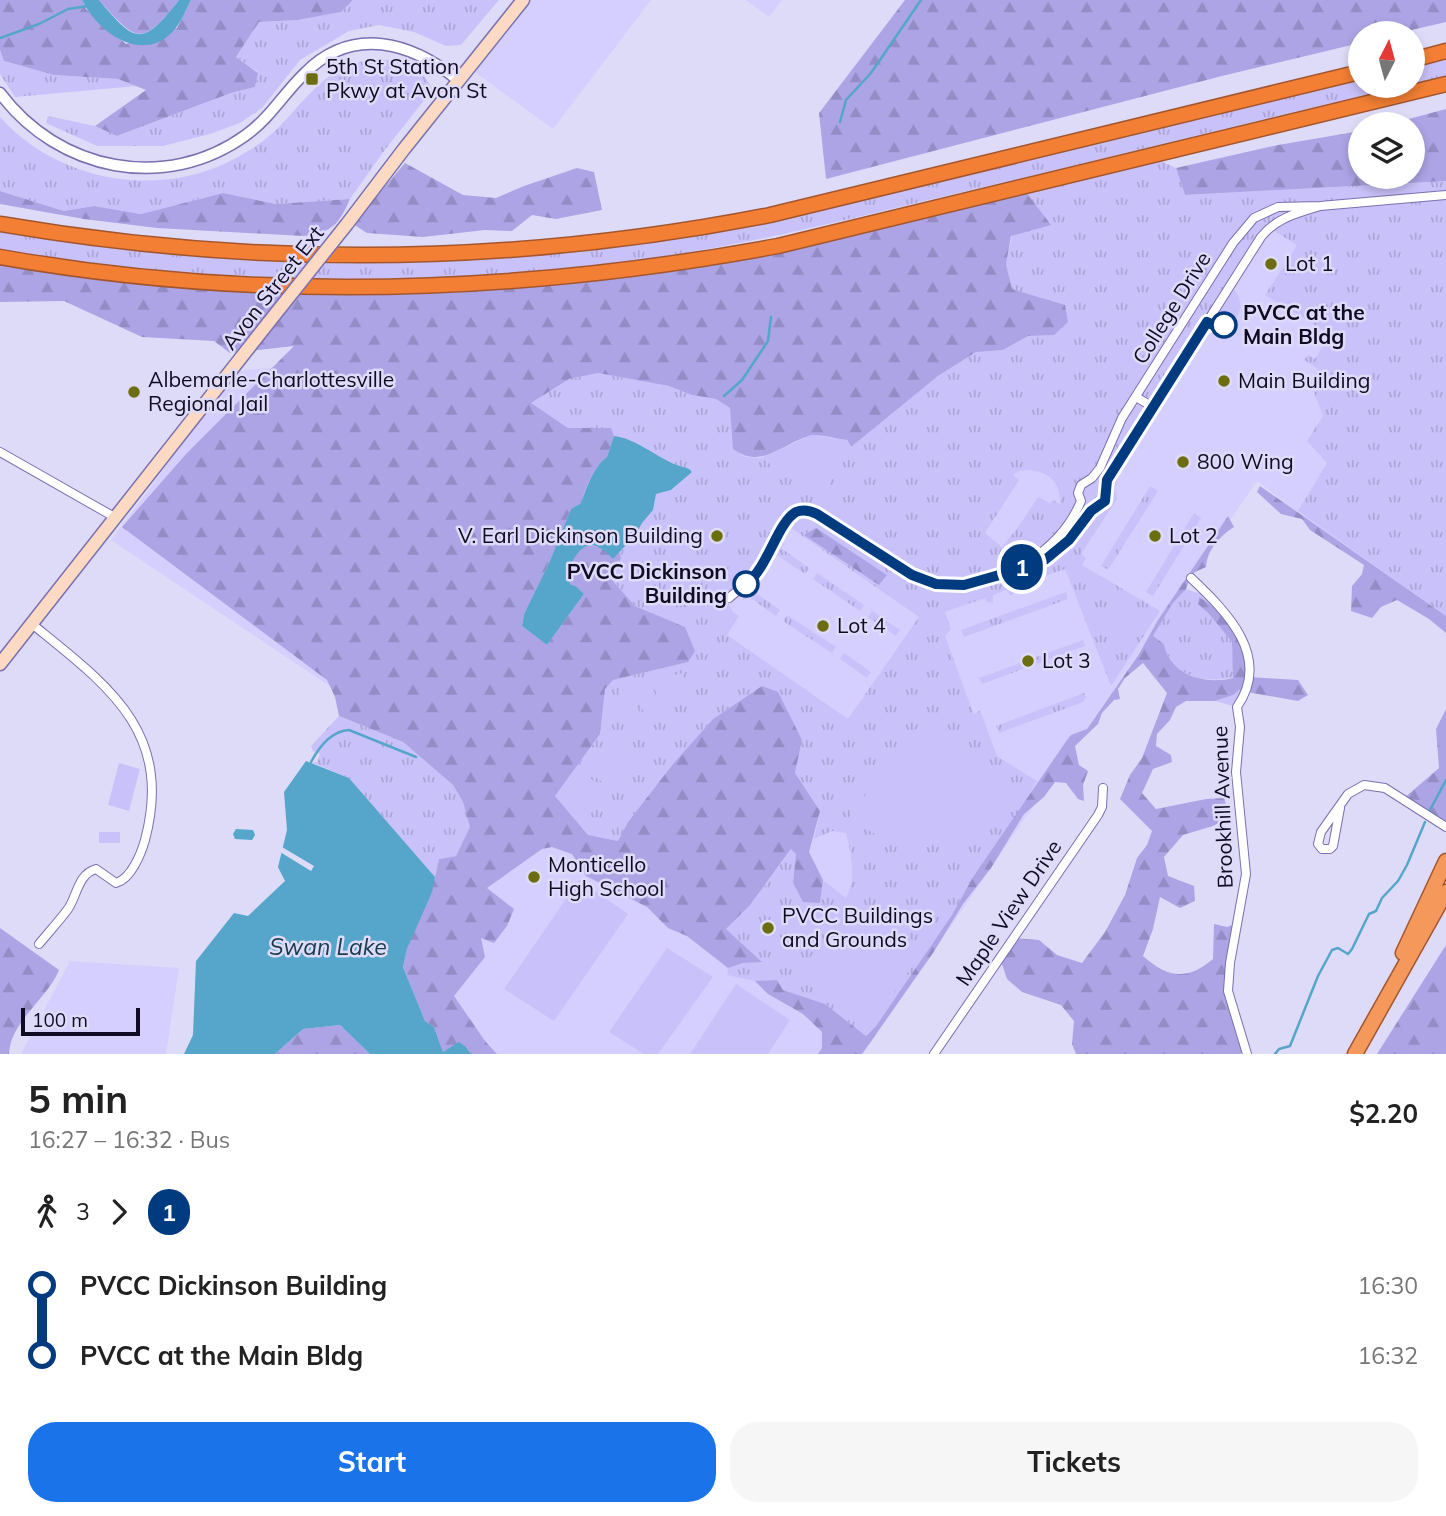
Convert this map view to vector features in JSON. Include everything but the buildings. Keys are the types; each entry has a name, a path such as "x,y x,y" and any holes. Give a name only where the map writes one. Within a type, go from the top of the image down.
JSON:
{"highway":[{"path":"1425,57 1446,51"},
{"path":"0,224 114,242 259,253 440,255 596,242 707,226 825,202 1348,75"},
{"path":"1425,89 1446,84"},
{"path":"1425,93 1446,92"},
{"path":"0,257 131,276 203,283 338,288 459,286 585,276 704,259 796,242 1390,98"},
{"path":"1374,1019 1446,860"},
{"path":"1355,1054 1446,892"}],"main road":[{"name":"Avon Street Ext","path":"0,664 523,0"}],"street":[{"path":"0,93 41,135 71,152 117,167 149,168 191,162 234,143 269,115 314,64 335,52 358,44 389,44 412,50 458,80"},
{"name":"College Drive","path":"1023,567 1061,536 1074,517 1081,501 1078,493 1081,485 1092,478 1107,457 1116,429 1244,228 1258,215 1278,207 1446,195"},
{"name":"College Drive","path":"729,597 760,570 773,544 792,516 799,511 817,514 904,571 926,581 964,585 1035,565 1059,549 1096,508 1103,504 1107,498 1106,486 1110,475 1265,232 1283,219 1320,206"},
{"path":"1136,397 1153,407"},
{"path":"0,452 116,518"},
{"path":"1092,478 1106,486"},
{"path":"1081,501 1086,506 1096,508"},
{"name":"Brookhill Avenue","path":"1191,578 1238,630 1249,663 1247,692 1237,707 1240,727 1236,772 1246,860 1245,888 1228,978 1230,1005 1247,1054"},
{"path":"32,624 108,688 130,714 143,743 150,790 144,844 123,881 116,883 96,869 90,871 76,888 69,908 39,944"},
{"path":"1340,808 1333,846 1330,849 1322,849 1318,844 1321,832 1353,789 1364,785 1378,785 1446,827"},
{"name":"Maple View Drive","path":"934,1054 1098,815 1102,807 1103,788"}],"shaded area":[{"path":"523,0 651,0 553,129 468,67"},
{"path":"746,0 782,0 769,17"},
{"path":"1446,172 1446,618 1257,481 863,1054 481,1054 411,958 496,797 111,540 237,371 275,367 1348,188 1425,189 1425,175"},
{"path":"70,961 179,968 166,1054 21,1054"}],"green space":[{"path":"0,0 82,0 86,9 126,44 177,28 191,0 353,0 341,12 298,20 259,22 236,57 258,73 255,87 231,93 117,136 95,126 146,90 118,79 54,75 4,61 0,50"},
{"path":"99,0 179,0 156,26 139,34 122,24"},
{"path":"353,0 499,0 461,45 446,46 414,32 379,25 349,31 300,60 262,108 240,123 210,134 163,146 97,146 46,123 48,116 95,126 117,136 231,93 255,87 258,72 236,57 259,22 298,20 341,12"},
{"path":"905,0 1446,0 1446,22 1425,27 1425,21 1348,21 1348,46 826,179 819,113"},
{"path":"0,50 4,61 54,75 118,79 137,86 15,97 0,74"},
{"path":"1446,54 1446,76 1425,81 1425,60"},
{"path":"390,60 424,76 433,89 350,199 276,204 223,193 141,214 94,206 64,211 0,191 0,117 25,140 54,158 85,171 118,179 152,180 185,176 217,167 259,144 316,88 338,71 364,61"},
{"path":"1348,78 1348,98 1354,98 811,228 685,253 599,265 428,278 342,279 171,271 0,249 0,227 284,259 669,236"},
{"path":"1446,109 1446,181 1425,182 1425,115"},
{"path":"1348,133 1348,186 1185,195 1176,168 1278,145"},
{"path":"1150,156 1176,168 1185,195 1348,186 1348,189 1425,189 1425,182 1446,181 1446,616 1298,511 1327,463 1307,441 1323,416 1310,382 1318,369 1304,360 1308,355 1315,359 1330,334 1265,295 1297,245 1269,228 1230,285 1240,301 1237,316 1226,325 1208,322 1111,474 1117,479 1117,499 1081,554 1086,558 1082,565 1160,611 1111,686 1065,569 1014,587 1015,592 1011,596 1006,590 993,595 993,603 987,602 985,598 945,612 951,629 945,636 974,715 980,710 997,756 1037,781 1016,817 973,877 952,915 876,1026 866,1036 825,1004 783,990 777,980 755,981 727,975 728,968 761,961 726,929 750,905 792,849 796,854 793,883 820,902 823,880 846,898 851,882 852,866 846,833 832,831 814,839 820,811 795,773 802,740 762,686 713,719 673,764 628,822 618,841 588,835 555,796 600,734 605,689 613,680 688,662 651,612 635,606 611,579 621,558 619,551 636,534 653,510 656,494 672,490 692,472 631,441 614,436 611,428 568,428 530,403 569,379 598,373 669,386 692,395 716,399 730,408 734,449 744,457 761,458 822,496 851,447 938,376 976,352 1003,350 1028,336 1054,335 1043,298 1012,290 1006,264 1022,187","holes":["1019,471 1037,471 1053,480 1059,491 1060,504 1038,497 1002,547 985,533 1019,480 1013,475","791,528 919,617 848,719 727,635 739,616 733,612 726,599"]},
{"path":"405,163 463,195 496,198 577,168 594,172 602,210 556,219 532,215 512,231 485,230 423,237 367,233 353,224"},
{"path":"1022,187 1051,225 1011,236 1006,264 1012,289 1065,305 1068,322 1054,335 1028,336 1003,350 976,352 938,376 851,447 847,440 813,435 762,456 743,455 733,449 730,408 716,399 692,395 669,386 598,373 569,379 531,403 568,428 611,428 614,436 607,457 594,472 581,503 571,509 524,614 522,626 547,645 584,594 570,584 566,572 582,548 592,546 619,551 621,558 611,579 635,606 685,627 695,651 688,662 613,680 605,689 600,734 555,796 588,835 618,841 628,822 673,764 713,719 762,686 778,692 802,740 795,773 820,811 809,852 823,880 820,903 803,902 793,883 796,854 791,849 750,905 726,929 762,962 743,963 728,968 687,936 668,928 647,907 586,876 572,854 552,847 542,849 487,888 514,909 507,926 494,943 481,938 485,957 454,996 497,1054 471,1054 466,1047 450,1048 443,1052 434,1027 425,1021 403,967 439,859 456,856 470,827 463,802 453,785 403,742 339,716 335,697 327,680 122,527 187,453 294,346 230,353 214,341 142,337 64,301 0,302 0,257 338,288 644,268"},
{"path":"0,191 64,211 94,206 141,214 223,193 276,204 350,199 334,225 322,232 304,236 157,228 84,219 0,204"},
{"path":"811,435 847,440 851,447 822,496 761,458"},
{"path":"1150,486 1158,491 1108,570 1101,566"},
{"path":"1260,486 1446,616 1446,633 1429,619 1397,600 1381,607 1372,618 1351,611 1352,586 1362,574 1364,565 1310,530 1302,519 1281,514 1257,492"},
{"path":"1194,513 1201,518 1153,596 1146,592"},
{"path":"1228,516 1234,527 1215,544 1206,567 1195,572 1153,636 1164,644 1168,655 1181,671 1201,679 1233,678 1232,642 1198,604 1199,597 1224,617 1242,644 1246,667 1243,687 1233,695 1215,701 1186,701 1176,707 1170,720 1157,734 1156,746 1171,755 1172,762 1153,769 1142,793 1156,809 1224,798 1230,817 1213,826 1183,835 1164,857 1168,876 1194,886 1195,901 1180,908 1160,897 1153,929 1143,956 1169,972 1186,974 1195,971 1213,959 1214,924 1227,927 1239,922 1228,978 1245,1047 1240,1054 1076,1054 1072,1044 1074,1021 1061,1005 1022,992 1007,979 1000,958 1013,938 1039,940 1057,955 1082,963 1105,932 1125,895 1137,858 1147,845 1152,831 1120,799 1130,775 1142,758 1167,693 1143,663 1125,678 1118,689 1120,699 1114,700 1102,713 1098,724 1075,746 1079,765 1088,771 1083,785 1084,801 1078,799 1066,783 1055,782 1044,797 1024,814 991,868 963,904 933,953 862,1054 818,1054 822,1048 822,1032 803,1014 768,994 755,981 777,980 783,990 825,1004 866,1036 876,1026 952,915 973,877 1067,740 1071,735 1087,729"},
{"path":"816,528 887,575 879,585 804,535"},
{"path":"784,543 781,548 809,568 805,574 777,555 772,559 773,553"},
{"path":"817,573 864,605 860,611 813,579"},
{"path":"754,584 756,586 753,591 780,610 776,616 749,597 743,600 747,590"},
{"path":"1186,589 1208,596 1216,602 1242,638 1250,672 1244,695 1237,707 1215,701 1232,695 1243,687 1246,667 1245,654 1237,635 1216,609 1200,598 1198,604 1232,642 1234,677 1201,679 1181,671 1168,655 1164,644 1153,636 1173,603"},
{"path":"1066,592 1068,599 964,637 961,630"},
{"path":"1122,610 1133,618 1120,638 1108,631"},
{"path":"872,611 900,630 896,636 868,617"},
{"path":"787,615 836,647 832,653 783,621"},
{"path":"1083,640 1085,646 982,684 979,678"},
{"path":"844,653 871,672 867,678 840,659"},
{"path":"682,673 690,700 677,704 669,677"},
{"path":"665,677 673,704 661,708 652,681"},
{"path":"1250,677 1298,680 1308,695 1298,701 1247,692"},
{"path":"648,682 656,709 644,713 635,686"},
{"path":"631,687 640,714 627,718 618,691"},
{"path":"1084,693 1086,697 1083,702 999,733 996,726"},
{"path":"1446,709 1446,827 1403,799 1439,768 1436,729"},
{"path":"339,716 403,742 453,785 463,802 471,827 456,856 439,859 435,877 349,778 311,762 317,762 320,754 313,751 311,746"},
{"path":"923,727 1011,789 996,809 979,824 958,835 914,843 869,831 849,817 914,730"},
{"path":"604,745 628,761 620,772 597,756"},
{"path":"594,760 617,776 610,787 586,771"},
{"path":"119,763 140,769 129,811 108,805"},
{"path":"584,774 607,790 599,801 576,785"},
{"path":"574,788 597,804 590,815 566,799"},
{"path":"99,832 120,832 120,843 99,843"},
{"path":"579,880 628,914 554,1021 504,989"},
{"path":"0,928 59,970 16,1031 9,1054 0,1054"},
{"path":"871,931 897,934 924,948 872,1026 863,1027 796,975 810,957 828,943 848,934"},
{"path":"1446,945 1446,1054 1377,1054"},
{"path":"667,948 713,977 658,1054 644,1054 609,1032"},
{"path":"736,984 790,1020 768,1054 690,1054"},
{"path":"340,1025 370,1054 275,1054 303,1029"}],"water":[{"path":"82,0 99,0 122,25 139,34 156,26 179,0 191,0 175,29 163,40 150,45 136,45 123,41 99,24"},
{"path":"614,436 631,441 692,472 671,490 656,494 653,510 613,559 605,551 592,545 586,546 576,555 567,572 570,584 584,594 547,645 522,626 524,614 571,509 581,503 594,472 607,457"},
{"name":"Swan Lake","path":"306,761 349,778 435,877 432,892 407,949 403,967 425,1021 434,1027 443,1052 459,1042 471,1054 370,1054 340,1025 303,1029 275,1054 184,1054 193,1035 196,961 234,913 248,916 285,881 278,867 287,830 284,792"},
{"path":"236,829 253,830 255,835 252,840 235,839 233,834"}],"pier":[{"path":"282,847 314,866 311,871 280,852"}],"waterway":[{"path":"840,122 846,100 871,73 921,0"},
{"path":"0,38 39,24 68,9 88,6"},
{"path":"724,396 742,380 768,341 771,317"},
{"path":"311,762 326,741 337,733 349,730 416,757"},
{"path":"1430,810 1446,780"},
{"path":"1275,1054 1279,1049 1290,1046 1318,976 1332,950 1338,948 1348,954 1369,914 1376,911 1382,898 1398,881 1425,822"}],"bus line":[{"name":"1","path":"746,584 760,570 792,516 805,510 817,514 912,575 936,584 964,585 1035,565 1059,549 1085,517 1103,504 1108,495 1107,480 1207,322 1224,325"}],"place":[{"name":"5th St Station Pkwy at Avon St","path":"312,79"},
{"name":"Lot 1","path":"1271,264"},
{"name":"PVCC at the Main Bldg","path":"1224,325"},
{"name":"Main Building","path":"1224,381"},
{"name":"Albemarle-Charlottesville Regional Jail","path":"134,392"},
{"name":"800 Wing","path":"1183,462"},
{"name":"V. Earl Dickinson Building","path":"717,536"},
{"name":"Lot 2","path":"1155,536"},
{"name":"PVCC Dickinson Building","path":"746,584"},
{"name":"Lot 4","path":"823,626"},
{"name":"Lot 3","path":"1028,661"},
{"name":"Monticello High School","path":"534,877"},
{"name":"PVCC Buildings and Grounds","path":"768,928"}]}
